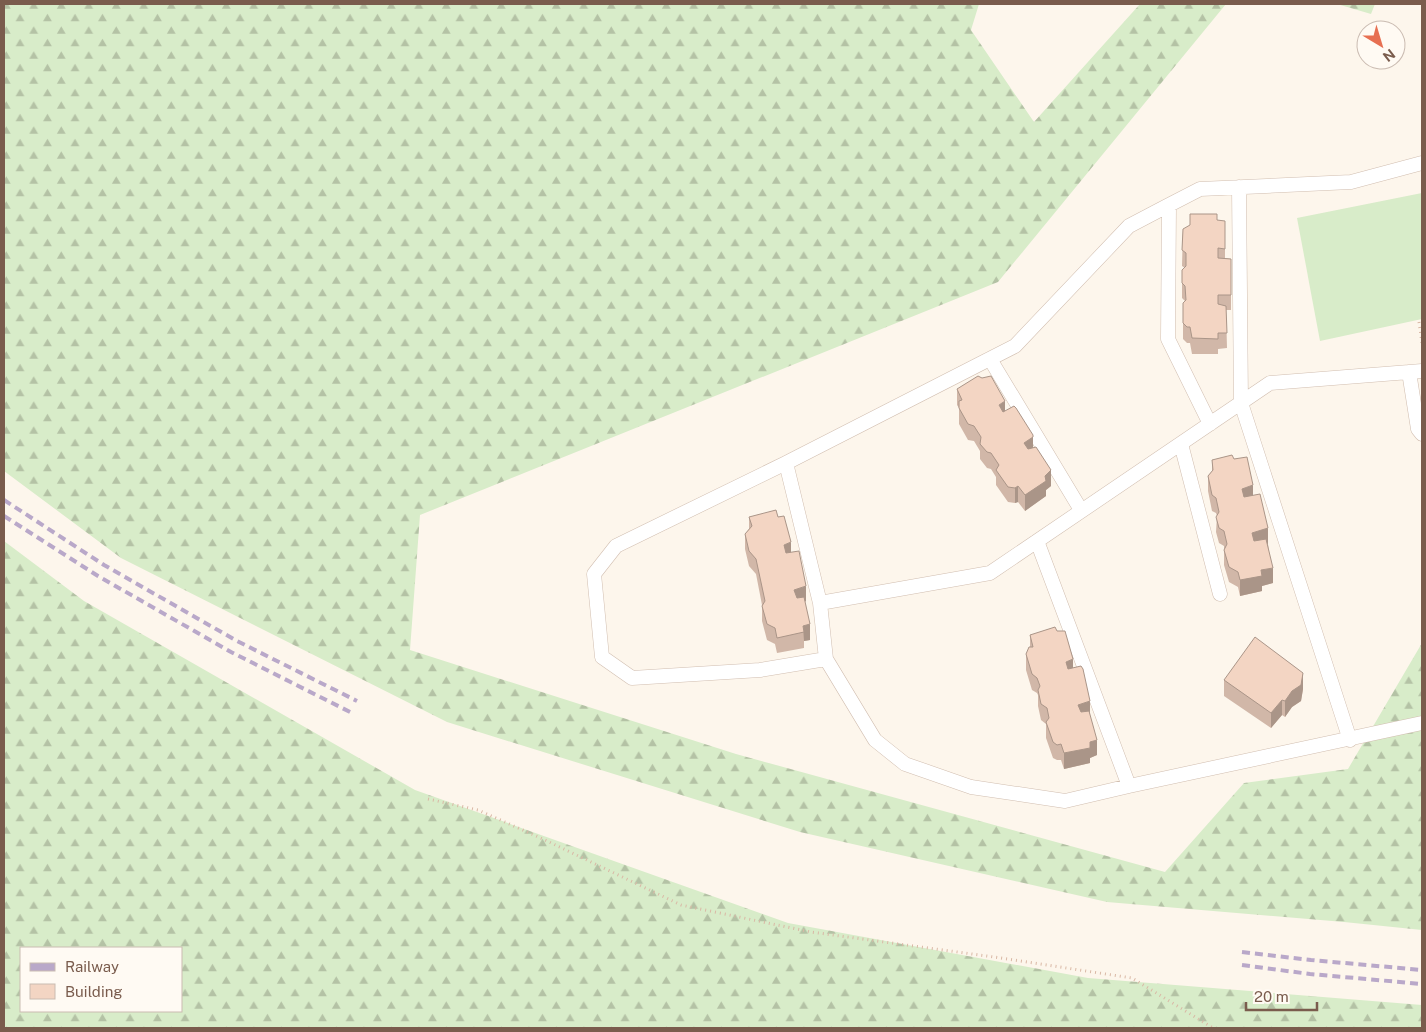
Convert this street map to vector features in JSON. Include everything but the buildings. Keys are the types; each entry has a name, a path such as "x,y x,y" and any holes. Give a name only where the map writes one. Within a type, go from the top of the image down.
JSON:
{"lane":[{"path":"826,659 760,670 632,678 602,657 594,574 616,546 786,463 1015,346 1129,226 1169,205 1200,190 1351,182 1422,163"},
{"path":"1239,187 1241,403 1350,740"},
{"path":"1169,205 1168,339 1210,424"},
{"path":"990,359 1081,510"},
{"path":"820,604 990,573 1270,383 1416,372 1418,429 1422,434"},
{"path":"1180,444 1220,594"},
{"path":"786,463 820,604 826,659 876,740 905,764 972,787 1065,801 1422,723"},
{"path":"1037,541 1129,786"}],"path":[{"path":"1419,322 1422,343"},
{"path":"428,799 478,810 681,905 811,932 1132,978 1213,1028"}],"green space":[{"path":"4,4 979,4 971,30 1034,122 1140,4 1226,4 998,282 420,515 410,650 736,754 1165,872 1244,783 1348,769 1422,643 1422,930 1107,902 800,832 447,722 121,558 4,471"},
{"path":"1337,4 1375,4 1371,14"},
{"path":"1422,193 1422,319 1320,341 1297,218"},
{"path":"4,541 84,601 415,790 788,923 1088,978 1422,1005 1422,1028 4,1028"}],"railway":[{"path":"4,500 104,565 237,641 357,701"},
{"path":"4,516 98,576 231,652 352,713"},
{"path":"1242,952 1422,970"},
{"path":"1242,965 1310,974 1422,984"}]}
